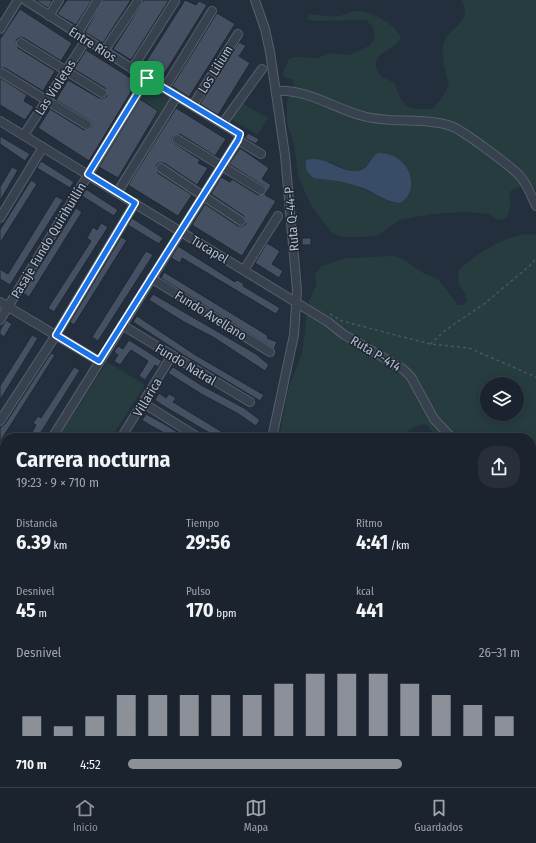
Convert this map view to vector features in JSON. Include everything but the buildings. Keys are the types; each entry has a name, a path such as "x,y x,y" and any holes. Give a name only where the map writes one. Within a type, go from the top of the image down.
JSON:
{"street":[{"path":"0,28 18,0"},
{"name":"Entre Ríos","path":"25,0 132,69 240,134 238,140"},
{"path":"49,16 60,0"},
{"path":"77,34 98,0"},
{"name":"Ruta Q-44-P","path":"255,0 265,29 276,91 288,179 297,303 294,335 273,433"},
{"path":"104,51 138,1"},
{"path":"132,69 175,1"},
{"path":"164,88 212,11"},
{"name":"Los Lilium","path":"193,105 238,34"},
{"name":"Las Violetas","path":"24,135 86,40"},
{"path":"21,43 102,93"},
{"path":"223,123 262,69"},
{"path":"2,73 87,125"},
{"name":"Pasaje Fundo Quirihuillín","path":"0,320 147,78"},
{"path":"276,91 288,90 311,95 358,115 376,120 426,122 451,126 477,142 520,177 536,206"},
{"path":"117,192 177,96"},
{"name":"Tucapel","path":"0,121 297,303"},
{"path":"177,139 260,190"},
{"path":"55,433 238,140 261,154"},
{"path":"0,218 43,147"},
{"path":"161,168 241,221"},
{"path":"0,421 56,335 135,203"},
{"path":"244,270 278,216"},
{"name":"Fundo Avellano","path":"152,278 270,352"},
{"path":"0,302 99,361"},
{"name":"Ruta P-414","path":"297,303 328,322 343,334 403,368 411,377 434,419 447,433"},
{"name":"Fundo Natral","path":"122,325 250,402"},
{"name":"Villarica","path":"124,433 172,355"},
{"path":"143,403 191,433"}],"path":[{"path":"430,344 447,329 484,304 533,263 536,257"},
{"path":"326,312 342,321 430,344 469,348 536,377"}],"green space":[{"path":"461,0 536,0 536,189 519,187 509,192 511,203 507,218 497,220 489,214 466,212 433,214 399,220 379,235 343,237 333,234 312,207 298,176 294,144 287,122 287,101 294,89 293,80 284,77 283,72 289,59 295,57 317,58 332,53 350,55 369,46 375,38 373,27 366,20 316,21 307,19 309,14 334,16 355,11 363,11 377,16 390,24 399,33 401,38 378,58 376,62 377,70 383,77 395,83 400,97 406,105 416,109 432,109 442,98 449,85 443,59 444,42 446,37 463,19 465,14","holes":["373,156 410,188 394,203 348,182 333,179 314,178 329,161 342,168 354,171 364,168"]},
{"path":"149,86 169,98 152,125 133,113"},
{"path":"237,100 268,118 258,135 227,117"},
{"path":"527,234 536,235 536,433 433,433 427,425 423,424 415,426 406,433 280,433 288,390 302,353 309,301 316,286 315,274 322,266 347,258 394,256 404,260 423,273 438,279 458,305 463,305 467,301 458,281 459,270 474,257 499,242"},
{"path":"107,362 145,385 114,433 61,433"}],"water":[{"path":"378,153 389,154 398,159 405,165 409,173 411,182 410,190 407,197 400,203 389,201 354,185 314,178 306,168 306,160 314,159 328,162 347,170 361,170 366,167"}],"route":[{"path":"147,78 240,134 238,140 99,361 56,335 135,203 88,174 147,78"}]}
